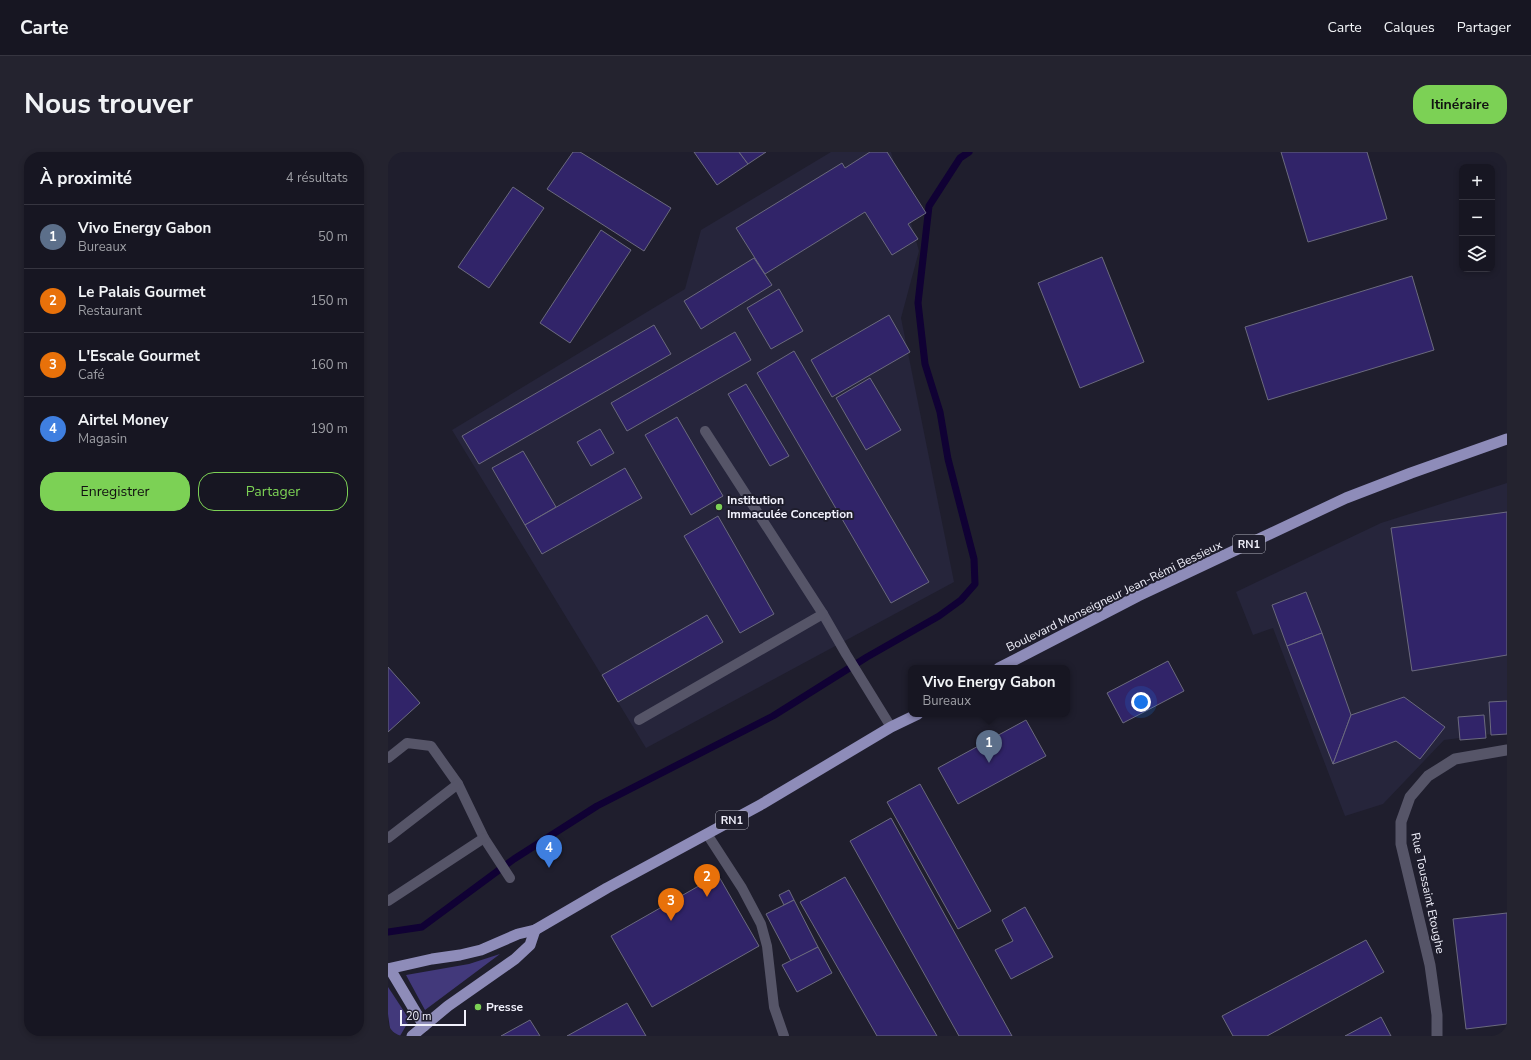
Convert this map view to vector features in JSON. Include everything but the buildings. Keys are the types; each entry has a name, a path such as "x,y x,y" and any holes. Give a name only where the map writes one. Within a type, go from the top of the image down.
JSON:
{"main road":[{"name":"Boulevard Monseigneur Jean-Rémi Bessieux","path":"1005,665 1138,596 1346,498 1507,439"},
{"name":"RN1","path":"389,969 480,950 518,934 534,930 849,754 891,727 912,717"},
{"path":"412,1036 454,1002 515,959 530,945 534,930"},
{"path":"389,969 424,1026"}],"street":[{"name":"Rue Toussaint Etoughe","path":"1437,1036 1437,1015 1430,965 1401,844 1401,822 1410,797 1428,776 1455,759 1507,750"}],"lane":[{"path":"705,431 823,614 891,727"},
{"path":"639,720 823,614"},
{"path":"388,758 407,743 431,746 458,784 484,838 510,878"},
{"path":"388,838 458,784"},
{"path":"707,834 742,888 761,924 767,946 774,1007 784,1036"},
{"path":"388,900 484,838"}],"shaded area":[{"name":"Institution Immaculée Conception","path":"831,152 891,152 919,251 901,318 954,582 646,748 452,430 685,289 701,230"},
{"path":"1507,483 1507,732 1444,740 1383,804 1345,816 1273,628 1253,635 1236,592 1381,523"},
{"path":"500,954 425,1010 406,975 469,964"},
{"path":"388,987 409,1019 400,1036 391,1036 388,1014"}],"waterway":[{"path":"388,932 422,927 514,859 597,806 773,716 867,657 939,616 961,600 975,584 974,559 948,459 940,412 925,364 918,303 929,206 960,158 969,152"}],"place":[{"name":"Institution Immaculée Conception","path":"719,507"},
{"name":"Vivo Energy Gabon","path":"989,763"},
{"name":"Airtel Money","path":"549,868"},
{"name":"Le Palais Gourmet","path":"707,897"},
{"name":"L'Escale Gourmet","path":"671,921"},
{"name":"Presse","path":"478,1007"}]}
